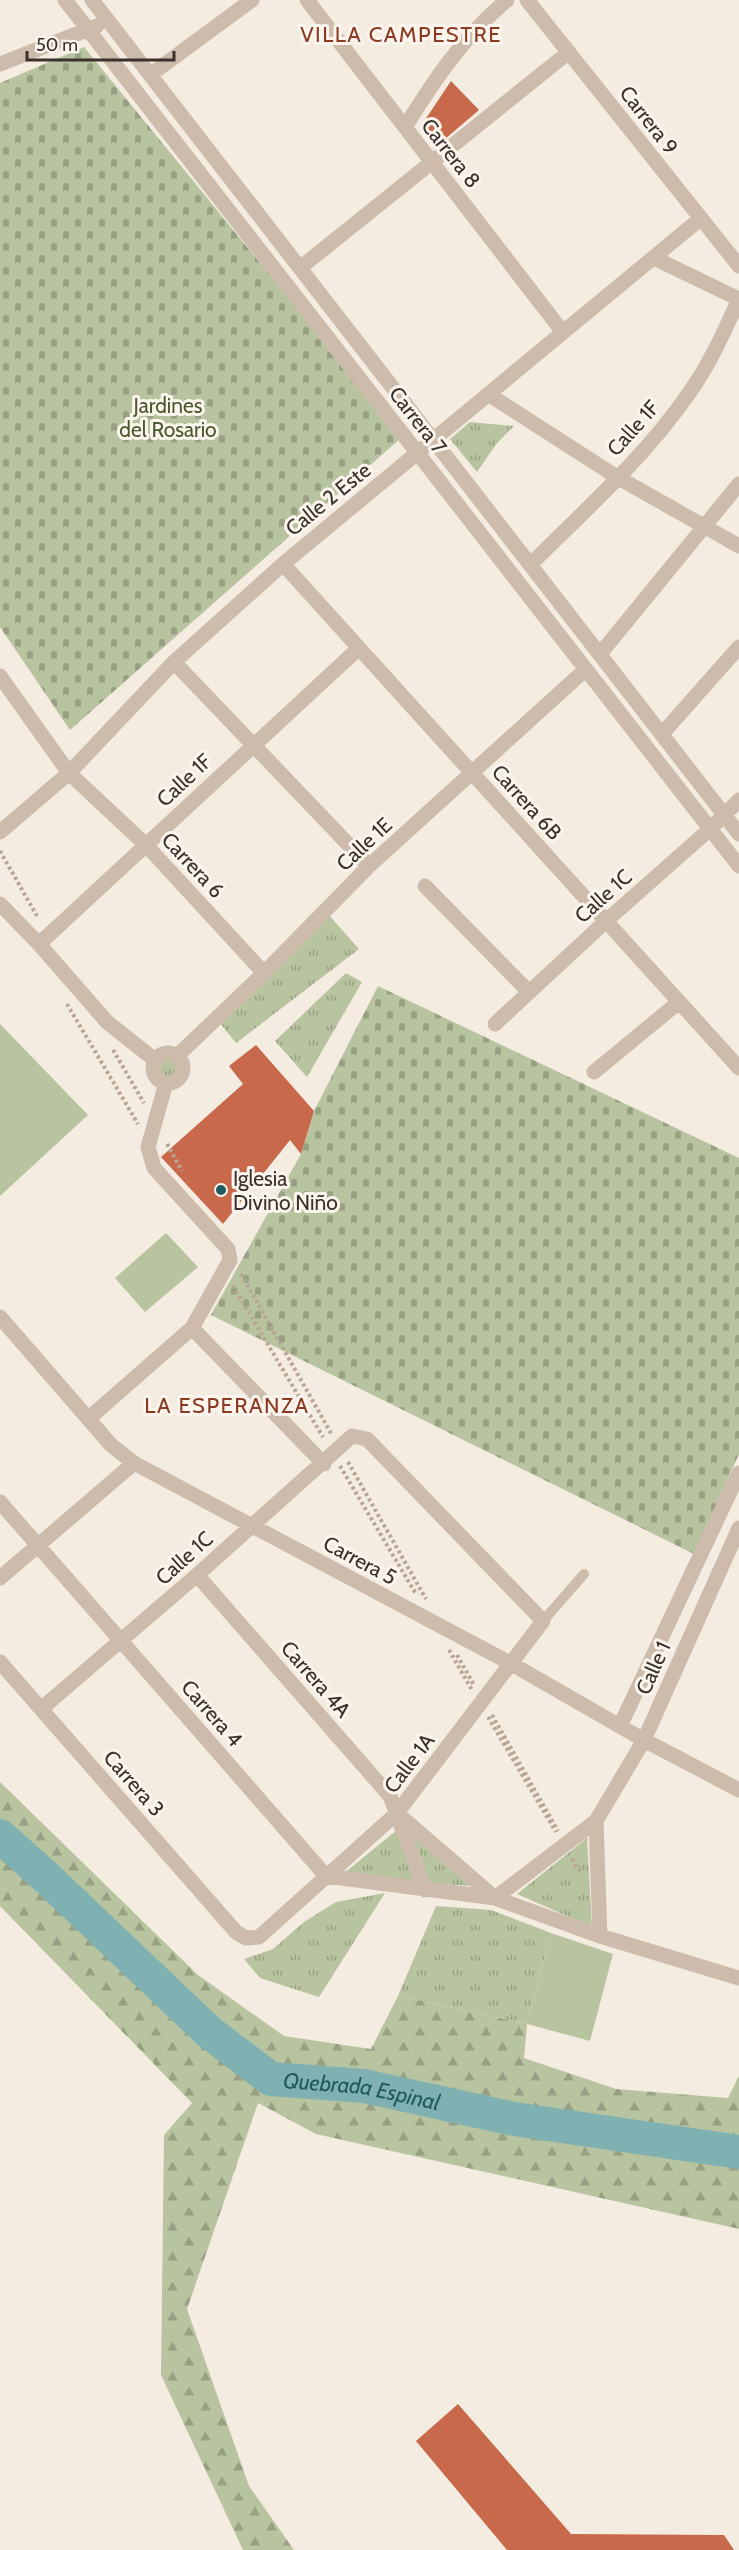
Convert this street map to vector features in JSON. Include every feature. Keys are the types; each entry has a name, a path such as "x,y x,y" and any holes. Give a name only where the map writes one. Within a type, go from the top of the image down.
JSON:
{"street":[{"name":"Carrera 7","path":"65,0 739,866"},
{"name":"Carrera 7","path":"92,0 739,834"},
{"path":"150,75 252,0"},
{"name":"Carrera 8","path":"307,0 562,332"},
{"path":"405,127 442,66 488,16 507,0"},
{"name":"Carrera 9","path":"527,0 739,266"},
{"path":"0,64 88,31 108,20"},
{"path":"300,268 568,52"},
{"name":"Calle 2 Este","path":"0,831 69,773 174,662 283,564 700,219"},
{"path":"654,258 739,299"},
{"name":"Calle 1F","path":"530,565 655,438 688,395 717,349 739,299"},
{"path":"488,394 617,477 739,546"},
{"path":"600,654 739,484"},
{"name":"Carrera 6B","path":"283,564 739,1068"},
{"path":"662,734 739,647"},
{"name":"Calle 1F","path":"39,944 359,648"},
{"path":"174,662 369,866"},
{"name":"Calle 1E","path":"177,1056 264,973 369,866 586,669"},
{"name":"Carrera 6","path":"0,676 69,773 146,845 264,973"},
{"name":"Calle 1C","path":"495,1024 606,921 725,816 739,800"},
{"path":"425,886 529,992"},
{"path":"0,904 39,944 107,1022 156,1060"},
{"path":"594,1072 679,1002"},
{"path":"163,1054 177,1056 182,1064 182,1074 176,1081 166,1083 154,1074 156,1060 163,1054"},
{"path":"88,1419 192,1328 233,1264 228,1249 154,1168 148,1147 166,1083"},
{"name":"Carrera 5","path":"0,1317 111,1445 134,1463 510,1664 644,1740 739,1790"},
{"path":"192,1328 331,1464"},
{"name":"Calle 1C","path":"41,1709 197,1575 250,1526 331,1464 352,1436 367,1439 543,1621"},
{"path":"0,1578 134,1463"},
{"name":"Calle 1","path":"620,1726 739,1473"},
{"name":"Carrera 4","path":"0,1502 326,1876"},
{"name":"Calle 1","path":"495,1898 596,1821 644,1740 739,1528"},
{"name":"Carrera 4A","path":"197,1575 390,1796 425,1890"},
{"name":"Calle 1A","path":"236,1932 246,1938 259,1937 397,1813 543,1621"},
{"name":"Carrera 3","path":"0,1662 236,1932"},
{"name":"Carrera 4A","path":"397,1813 495,1898"},
{"path":"596,1821 600,1936"},
{"path":"326,1876 495,1898 600,1936 739,1978"}],"lane":[{"name":"Calle 1A","path":"543,1621 584,1574"}],"path":[{"path":"0,851 42,924"},
{"path":"67,1003 139,1126"},
{"path":"113,1049 148,1112"},
{"path":"166,1143 184,1174"},
{"path":"233,1264 338,1445"},
{"path":"230,1279 327,1443"},
{"path":"344,1455 427,1601"},
{"path":"331,1464 423,1607"},
{"path":"449,1645 479,1697"},
{"path":"485,1707 563,1841"},
{"path":"569,1852 599,1903"}],"green space":[{"name":"Jardines del Rosario","path":"84,47 402,437 70,730 0,627 0,83"},
{"path":"470,422 514,426 497,443 477,472 450,439"},
{"path":"327,913 359,949 236,1043 219,1022"},
{"path":"346,973 362,982 307,1077 275,1041"},
{"path":"378,986 739,1158 739,1454 694,1554 211,1315 301,1154 314,1111"},
{"path":"0,1024 88,1115 0,1196"},
{"path":"166,1058 174,1061 177,1069 174,1077 166,1080 158,1077 155,1069 158,1061"},
{"path":"166,1233 198,1267 145,1312 115,1278"},
{"path":"0,1782 198,1975 284,2036 371,2049 398,1996 527,2024 524,2058 616,2089 728,2098 739,2076 739,2229 316,2134 258,2103 187,2309 249,2486 294,2550 243,2550 161,2375 164,2135 192,2103 0,1906"},
{"path":"397,1830 417,1882 343,1874"},
{"path":"413,1837 470,1886 430,1883"},
{"path":"587,1838 592,1927 517,1894"},
{"path":"385,1893 319,1997 260,1978 244,1959 273,1949 304,1922 336,1902"},
{"path":"436,1906 491,1910 551,1933 527,2024 398,1996"},
{"path":"551,1933 613,1954 590,2041 527,2024"}],"building":[{"path":"451,81 479,110 438,145 421,126"},
{"name":"Iglesia Divino Niño","path":"256,1045 314,1111 301,1154 290,1140 223,1224 161,1157 243,1084 229,1066"},
{"path":"458,2404 571,2534 724,2535 734,2550 507,2550 416,2441"}],"waterway":[{"name":"Quebrada Espinal","path":"0,1836 209,2032 271,2079 364,2086 514,2119 739,2152"}],"place":[{"name":"Iglesia Divino Niño","path":"221,1190"}],"district":[{"name":"VILLA CAMPESTRE","path":"401,34"},
{"name":"LA ESPERANZA","path":"227,1405"}]}
